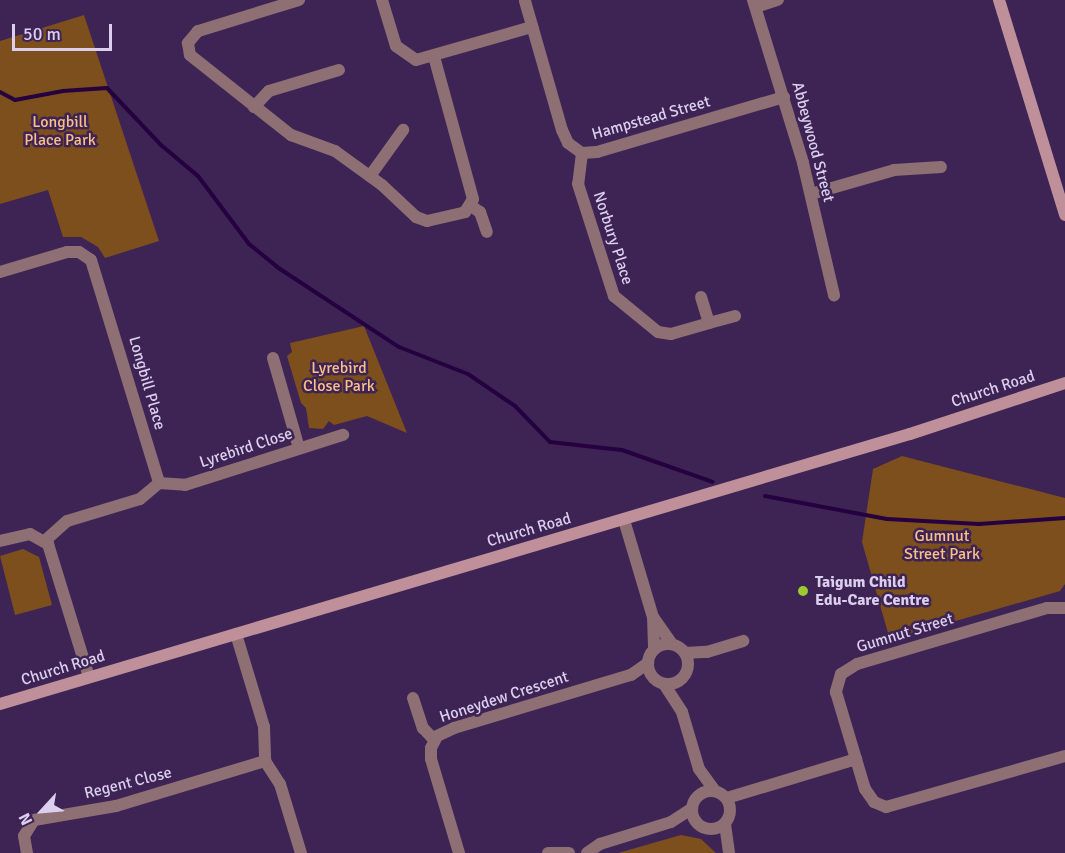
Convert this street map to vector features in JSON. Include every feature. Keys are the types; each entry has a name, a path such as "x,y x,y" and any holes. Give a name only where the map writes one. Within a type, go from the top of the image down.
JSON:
{"street":[{"path":"299,0 203,29 190,39 188,50 193,59 291,135 335,151 370,176 421,220 434,221 471,206"},
{"path":"382,0 400,51 416,60 532,27"},
{"path":"754,3 778,0"},
{"path":"999,0 1065,215"},
{"name":"Hampstead Street","path":"525,2 562,130 568,144 582,153 597,152 784,97"},
{"name":"Abbeywood Street","path":"754,3 784,97 811,194 834,295"},
{"path":"434,56 471,182 471,206"},
{"path":"254,107 269,91 339,70"},
{"path":"370,176 403,130"},
{"name":"Norbury Place","path":"582,153 578,184 614,296 658,332 671,334 735,316"},
{"path":"811,194 894,170 941,167"},
{"path":"471,206 482,215 487,232"},
{"name":"Longbill Place","path":"0,272 67,252 79,252 90,260 159,483"},
{"path":"701,297 709,323"},
{"path":"273,358 299,448"},
{"name":"Church Road","path":"0,704 910,434 1065,383"},
{"name":"Lyrebird Close","path":"159,483 185,485 343,435"},
{"path":"45,541 68,521 140,499 159,483"},
{"path":"624,520 653,617 654,649 648,663 652,676 663,684 682,712"},
{"path":"0,541 30,534 45,541 89,677"},
{"name":"Gumnut Street","path":"1065,608 1047,608 845,670 838,679 836,692 868,795 879,805 891,807 1065,756"},
{"path":"653,617 686,659"},
{"path":"236,634 264,727 265,762 280,784 301,853"},
{"path":"686,659 743,641"},
{"path":"654,649 672,644"},
{"path":"686,659 681,680 682,712 699,769 699,795 693,815"},
{"name":"Honeydew Crescent","path":"459,853 431,759 434,740 454,728 631,675 648,663"},
{"name":"Honeydew Crescent","path":"631,675 652,676"},
{"path":"663,684 681,680"},
{"path":"413,698 423,728 434,740"},
{"path":"728,850 719,827 729,802 746,794 856,759"},
{"name":"Regent Close","path":"27,853 24,836 34,820 117,806 265,762"},
{"path":"699,769 715,791 729,802"},
{"path":"699,795 715,791"},
{"path":"587,853 605,842 693,815 719,827"},
{"path":"548,853 569,853"}],"green space":[{"name":"Longbill Place Park","path":"84,15 159,241 105,258 98,247 81,237 63,237 48,190 0,204 0,41"},
{"name":"Lyrebird Close Park","path":"364,326 407,433 367,416 334,425 329,421 323,429 309,428 306,408 301,403 287,356 292,352 290,343"},
{"name":"Gumnut Street Park","path":"902,456 1065,498 1065,584 1060,591 890,640 862,542 873,469"},
{"path":"23,549 39,557 52,605 15,615 0,556"},
{"path":"681,835 701,839 716,853 618,853"}],"waterway":[{"path":"0,92 15,100 63,91 107,88 161,145 198,176 249,244 277,267 399,347 468,374 515,406 550,442 622,450 713,482"},
{"path":"765,496 887,519 979,524 1065,518"}],"place":[{"name":"Taigum Child Edu-Care Centre","path":"803,591"}]}
